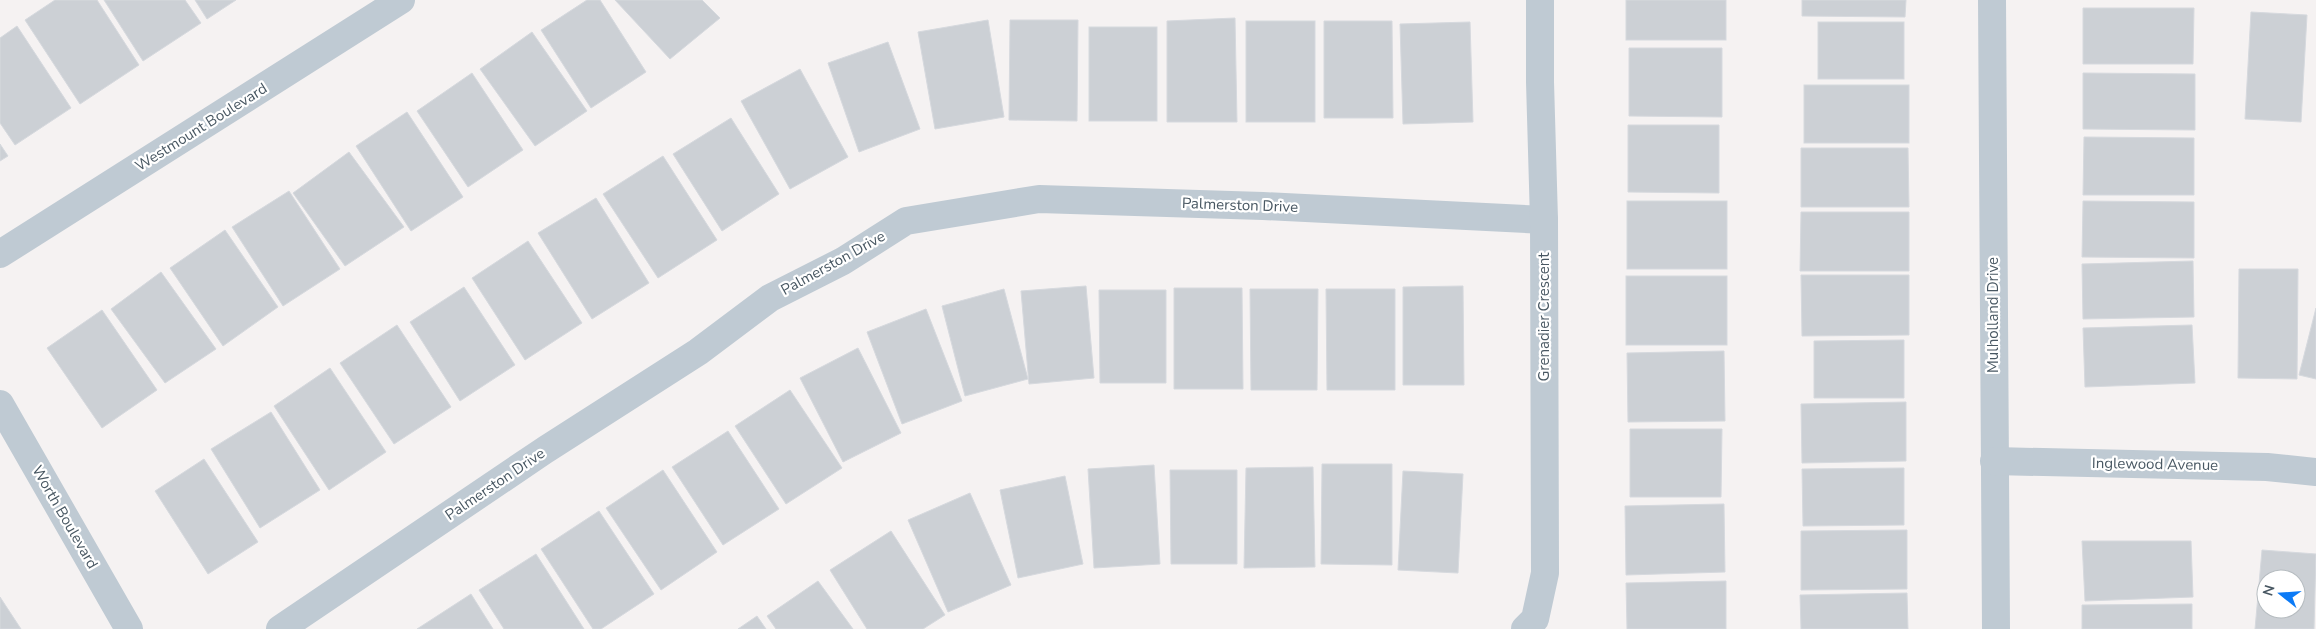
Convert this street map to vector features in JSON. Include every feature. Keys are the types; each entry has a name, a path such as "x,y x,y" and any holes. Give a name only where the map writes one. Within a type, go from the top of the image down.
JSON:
{"street":[{"name":"Westmount Boulevard","path":"0,254 401,0"},
{"name":"Grenadier Crescent","path":"1525,629 1535,619 1545,573 1544,220 1540,0"},
{"name":"Mulholland Drive","path":"1992,0 1996,629"},
{"name":"Palmerston Drive","path":"280,629 545,450 698,352 770,298 843,261 906,221 1039,199 1263,206 1544,220"},
{"name":"Worth Boulevard","path":"0,404 129,629"},
{"name":"Inglewood Avenue","path":"1994,461 2267,467 2316,472"}],"building":[{"path":"55,0 97,0 139,65 80,104 25,20"},
{"path":"104,0 185,0 201,23 143,61"},
{"path":"195,0 236,0 207,19"},
{"path":"587,0 600,0 646,72 591,108 541,30"},
{"path":"615,0 702,0 720,18 670,59"},
{"path":"1626,0 1726,0 1726,40 1626,40"},
{"path":"1802,0 1906,0 1905,17 1802,16"},
{"path":"2083,8 2194,8 2193,64 2083,64"},
{"path":"2251,12 2307,15 2301,122 2245,119"},
{"path":"1235,18 1237,122 1167,122 1167,21"},
{"path":"988,20 1004,117 935,129 918,32"},
{"path":"1010,20 1078,20 1077,121 1009,120"},
{"path":"1246,21 1315,21 1315,122 1246,122"},
{"path":"1324,21 1392,21 1393,118 1324,118"},
{"path":"1470,22 1473,122 1403,124 1400,24"},
{"path":"1818,22 1904,22 1904,79 1818,79"},
{"path":"17,26 71,108 15,145 0,123 0,38"},
{"path":"1089,27 1157,27 1157,121 1089,121"},
{"path":"532,32 587,111 535,146 480,69"},
{"path":"888,42 920,129 859,152 828,63"},
{"path":"1629,48 1722,48 1722,117 1629,116"},
{"path":"800,69 848,157 790,189 741,101"},
{"path":"472,73 523,150 468,187 417,111"},
{"path":"2083,73 2195,74 2195,130 2083,129"},
{"path":"1804,85 1909,85 1909,143 1804,143"},
{"path":"407,112 463,197 411,231 356,146"},
{"path":"731,118 779,194 722,231 673,154"},
{"path":"1628,125 1719,125 1719,193 1628,192"},
{"path":"2084,137 2194,138 2194,195 2083,195"},
{"path":"0,144 8,156 0,161"},
{"path":"1801,148 1908,148 1909,207 1801,207"},
{"path":"349,152 404,227 345,266 293,193"},
{"path":"663,156 717,240 658,278 603,194"},
{"path":"289,191 340,269 283,306 232,227"},
{"path":"596,198 649,283 592,319 538,233"},
{"path":"1627,201 1727,201 1727,269 1627,269"},
{"path":"2083,201 2194,202 2194,258 2082,257"},
{"path":"1801,212 1909,212 1909,271 1800,271"},
{"path":"225,230 278,307 223,346 170,268"},
{"path":"528,241 582,323 525,360 472,278"},
{"path":"2193,261 2194,317 2083,319 2082,264"},
{"path":"2239,269 2298,269 2297,379 2238,378"},
{"path":"161,272 216,349 165,383 111,309"},
{"path":"1801,275 1909,275 1909,335 1802,336"},
{"path":"1626,276 1727,276 1727,345 1626,345"},
{"path":"1086,286 1094,378 1029,384 1021,291"},
{"path":"1463,286 1464,385 1403,385 1403,287"},
{"path":"464,287 515,365 460,401 410,322"},
{"path":"1174,288 1242,288 1243,389 1174,389"},
{"path":"1004,289 1028,379 965,396 942,306"},
{"path":"1250,289 1318,289 1317,390 1251,390"},
{"path":"1326,289 1395,289 1395,390 1327,390"},
{"path":"1099,290 1166,290 1166,383 1100,383"},
{"path":"2316,308 2316,379 2299,375"},
{"path":"926,309 962,401 902,424 867,332"},
{"path":"102,310 157,390 102,428 47,348"},
{"path":"397,325 451,407 394,444 340,363"},
{"path":"2192,325 2195,383 2085,387 2083,328"},
{"path":"1904,340 1904,398 1814,398 1814,341"},
{"path":"858,348 901,433 843,462 800,378"},
{"path":"1724,351 1725,421 1628,422 1627,353"},
{"path":"330,368 386,452 329,490 274,406"},
{"path":"790,390 842,468 786,504 735,426"},
{"path":"1906,402 1906,461 1802,463 1801,404"},
{"path":"271,412 320,490 260,528 211,449"},
{"path":"1630,429 1722,429 1721,497 1630,497"},
{"path":"728,431 779,509 723,545 672,467"},
{"path":"204,459 258,542 208,574 155,491"},
{"path":"1322,464 1392,464 1392,565 1321,564"},
{"path":"1154,465 1160,564 1094,568 1088,469"},
{"path":"1313,467 1315,567 1244,568 1246,468"},
{"path":"1904,468 1904,525 1803,526 1802,469"},
{"path":"663,470 717,552 661,590 606,508"},
{"path":"1170,470 1237,470 1237,564 1171,564"},
{"path":"1403,471 1463,474 1458,573 1398,570"},
{"path":"1065,476 1083,564 1018,578 1000,490"},
{"path":"970,493 1011,585 948,612 908,520"},
{"path":"1724,504 1725,572 1626,575 1625,506"},
{"path":"599,511 654,594 601,629 593,629 541,549"},
{"path":"1907,530 1907,589 1801,590 1801,531"},
{"path":"891,531 945,615 923,629 867,629 830,570"},
{"path":"2082,541 2191,541 2193,597 2085,601"},
{"path":"2262,550 2316,554 2314,629 2255,629 2256,618 2306,619 2306,569 2260,569"},
{"path":"536,554 584,629 504,629 479,590"},
{"path":"818,581 853,629 776,629 767,616"},
{"path":"1726,581 1726,629 1627,629 1626,583"},
{"path":"1907,593 1908,629 1801,629 1800,595"},
{"path":"471,594 493,629 417,629"},
{"path":"0,597 21,629 0,629"},
{"path":"2192,604 2192,629 2082,629 2082,605"},
{"path":"757,616 766,629 738,629"}]}
